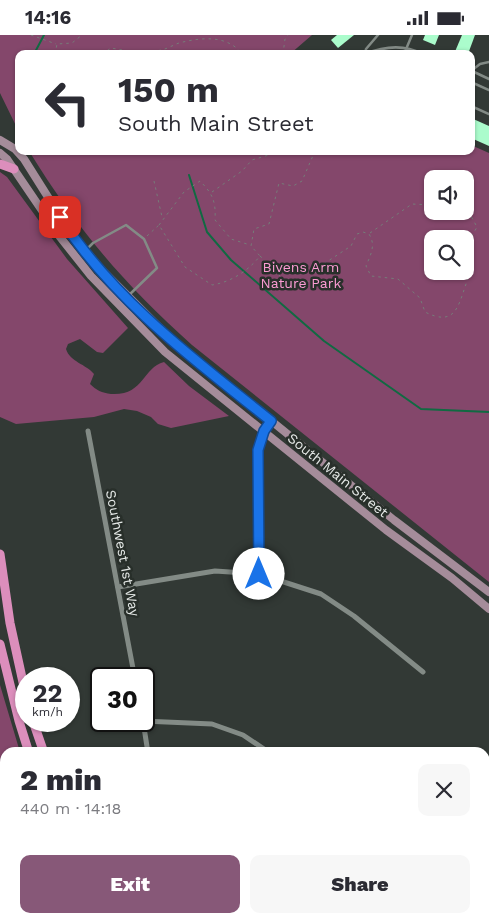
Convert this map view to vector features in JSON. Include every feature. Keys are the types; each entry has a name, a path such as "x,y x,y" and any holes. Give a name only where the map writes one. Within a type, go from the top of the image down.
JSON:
{"highway":[{"path":"0,164 14,169"},
{"path":"0,555 10,623 20,667"},
{"path":"0,644 18,721 27,747"},
{"path":"37,732 42,747"}],"main road":[{"name":"South Main Street","path":"0,140 15,149"},
{"name":"South Main Street","path":"0,153 7,159 82,265 165,352 386,530 452,578 489,609"},
{"name":"South Main Street","path":"20,155 70,232 127,297 158,328 394,520 489,592"},
{"path":"82,265 86,250"},
{"path":"150,337 158,328"},
{"path":"264,431 271,421"}],"street":[{"name":"Southwest 1st Way","path":"88,431 133,667"},
{"path":"259,574 258,450 264,431"},
{"path":"118,587 215,571 259,574 321,594 354,615 423,672"},
{"path":"155,722 212,725 242,735 261,747"},
{"path":"145,732 147,747"}],"lane":[{"path":"366,50 378,35"},
{"path":"406,50 412,35"},
{"path":"375,50 408,47 414,50"},
{"path":"475,67 480,63 489,62"},
{"path":"475,73 489,79"},
{"path":"475,84 489,90"},
{"path":"475,109 489,114"},
{"path":"86,250 93,243 126,225 144,239 157,268 127,297"}],"path":[{"path":"33,35 57,44 72,43 82,35"},
{"path":"284,50 285,39 288,35"},
{"path":"162,50 186,42 224,38 237,45 240,50"},
{"path":"56,50 57,44"},
{"path":"107,50 110,48 122,50"},
{"path":"211,192 224,184 252,160 269,155"},
{"path":"251,246 254,229 269,224 279,183 293,186 302,181 313,155"},
{"path":"154,181 162,218"},
{"path":"144,239 158,225 184,192 200,181 211,192 216,204 215,220 231,239 251,246 284,280 297,286 305,285 322,265 351,246 357,234 363,232 369,234 373,240 373,249 366,266 371,276 398,279 420,298 425,312 435,316 450,315 459,308 471,273 471,253 468,243 477,227 473,220"},
{"path":"369,234 412,204 424,205"},
{"path":"158,225 185,267 212,285 231,280 254,264 260,256"}],"green space":[{"path":"0,35 312,35 295,50 15,50 15,124 0,93"},
{"name":"Bivens Arm Nature Park","path":"475,147 489,153 489,582 192,345 123,277 65,206 32,155 475,155"},
{"path":"0,172 7,177 67,259 128,328 103,353 97,352 80,339 68,344 66,349 71,357 94,374 90,384 97,390 105,393 130,391 151,370 164,362 189,386 229,416 171,428 158,424 151,417 137,411 124,409 94,417 16,424 0,417"},
{"path":"0,685 19,747 0,747"}],"building":[{"path":"337,35 354,35 338,48 331,40"},
{"path":"425,35 439,35 435,45 423,40"},
{"path":"462,35 475,35 469,50 456,50"},
{"path":"475,120 489,126 489,146 475,140"}],"waterway":[{"path":"36,50 44,35"},
{"path":"189,175 207,232 231,260 324,341 421,409 489,412"}],"route":[{"path":"60,217 101,269 158,328 271,421 264,431 258,450 259,574"}]}
